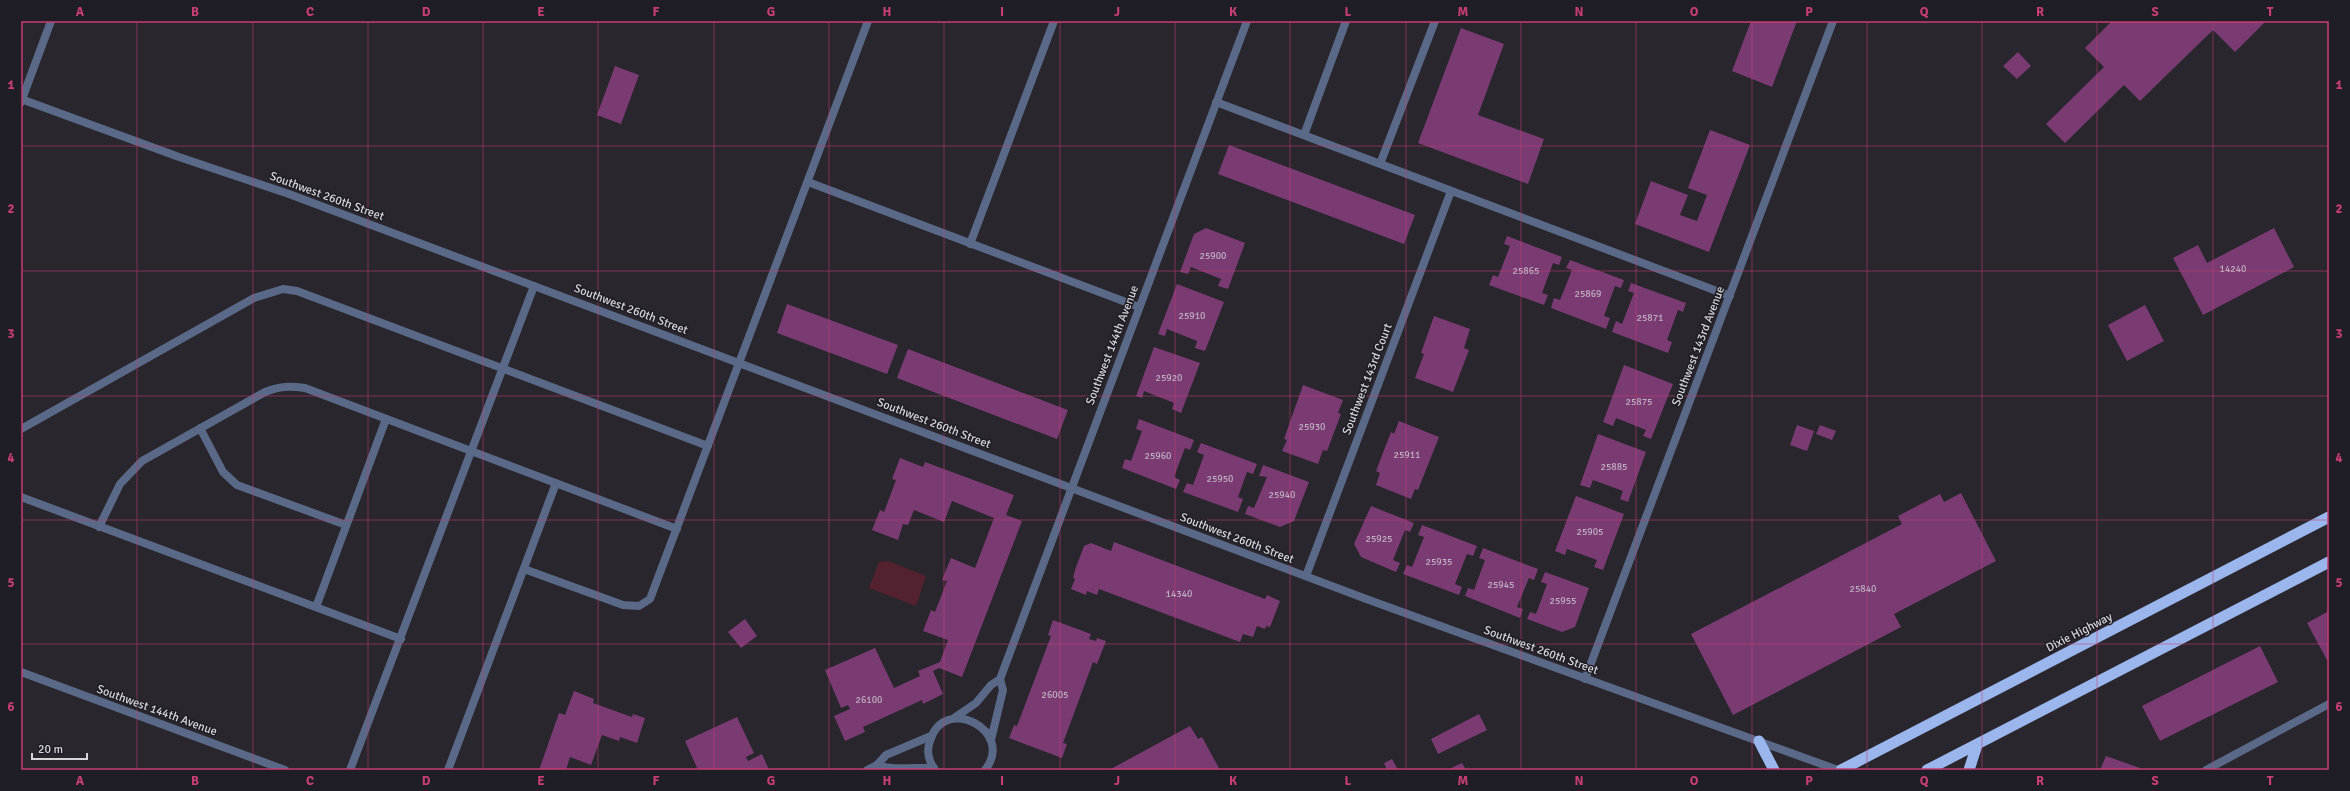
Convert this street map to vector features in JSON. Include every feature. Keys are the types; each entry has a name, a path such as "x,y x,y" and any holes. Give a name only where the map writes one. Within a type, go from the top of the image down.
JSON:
{"highway":[{"name":"Dixie Highway","path":"1841,770 2329,517"},
{"path":"1927,770 2329,562"},
{"path":"1759,741 1774,770"},
{"path":"1969,770 1977,745"}],"street":[{"path":"21,101 51,21"},
{"path":"524,569 623,605 639,606 650,599 868,21"},
{"path":"970,244 1054,21"},
{"name":"Southwest 144th Avenue","path":"931,736 936,728 976,703 991,685 1000,678 1247,21"},
{"path":"1304,135 1346,21"},
{"path":"1380,164 1434,21"},
{"name":"Southwest 143rd Avenue","path":"1585,679 1833,21"},
{"name":"Southwest 260th Street","path":"21,101 289,194 1306,576 1838,770"},
{"path":"1216,102 1730,296"},
{"path":"808,182 1139,307"},
{"name":"Southwest 143rd Court","path":"1306,576 1451,191"},
{"path":"350,770 534,286"},
{"path":"21,428 254,298 283,289 297,291 708,446"},
{"path":"98,527 120,484 142,461 265,392 278,386 289,385 305,388 677,529"},
{"path":"316,607 386,419"},
{"path":"200,428 223,472 238,485 346,525"},
{"path":"448,770 556,483"},
{"path":"21,497 401,639"},
{"name":"Southwest 144th Avenue","path":"21,672 285,770"},
{"name":"Southwest 144th Avenue","path":"985,770 991,760 991,740 1004,690 1000,678"},
{"path":"2206,770 2329,704"},
{"path":"952,719 972,720 986,732 991,740"},
{"path":"867,770 877,765 886,755 931,736"},
{"path":"877,765 889,769 910,767 934,769 928,752 931,736"}],"shaded area":[{"path":"888,561 926,576 916,606 869,588 879,562"}],"building":[{"path":"1751,21 1797,21 1772,87 1732,71"},
{"path":"2112,21 2266,21 2235,52 2213,30 2140,101 2124,85 2065,143 2046,124 2104,67 2085,48"},
{"path":"1461,28 1504,44 1478,115 1544,139 1528,184 1418,143"},
{"path":"2018,52 2031,66 2017,79 2003,66"},
{"path":"615,66 639,75 621,124 597,115"},
{"path":"1710,130 1750,145 1709,252 1635,224 1651,181 1688,195 1680,215 1697,221 1707,195 1688,188"},
{"path":"1229,145 1415,215 1404,244 1218,174"},
{"path":"1206,228 1245,243 1228,289 1218,286 1221,279 1191,267 1188,274 1180,272 1194,234"},
{"path":"2274,228 2294,267 2203,315 2173,258 2198,245 2207,263"},
{"path":"1507,236 1562,257 1559,265 1553,263 1542,293 1548,295 1544,305 1489,285 1493,275 1498,277 1510,246 1504,244"},
{"path":"1570,260 1624,280 1621,288 1615,286 1604,316 1610,318 1606,329 1551,308 1554,298 1560,300 1572,270 1566,268"},
{"path":"1631,283 1686,303 1683,312 1678,310 1667,340 1672,342 1668,353 1612,332 1616,321 1622,324 1634,293 1628,291"},
{"path":"1177,284 1224,302 1205,351 1195,348 1197,341 1167,329 1165,336 1158,334"},
{"path":"787,304 898,345 887,374 777,333"},
{"path":"2145,305 2164,341 2127,361 2108,325"},
{"path":"1434,316 1470,329 1464,348 1469,350 1453,392 1415,378 1424,354 1421,353"},
{"path":"1154,347 1200,363 1181,413 1172,409 1174,403 1144,391 1142,398 1136,396"},
{"path":"908,349 1068,410 1057,439 897,378"},
{"path":"1624,365 1673,384 1651,439 1643,436 1646,430 1616,418 1613,426 1603,422"},
{"path":"1303,385 1343,400 1338,413 1341,414 1327,451 1323,450 1318,464 1282,451 1287,440 1284,439"},
{"path":"1139,419 1194,440 1190,450 1185,448 1174,477 1180,480 1176,489 1122,468 1125,459 1131,461 1142,431 1136,429"},
{"path":"1399,421 1439,437 1418,490 1415,489 1411,499 1376,485 1380,473 1376,471 1391,432 1394,434"},
{"path":"1797,425 1814,431 1807,451 1790,445"},
{"path":"1820,425 1836,431 1832,440 1816,434"},
{"path":"1598,434 1646,452 1628,502 1620,499 1623,491 1593,480 1590,488 1580,485"},
{"path":"1201,443 1257,464 1253,474 1247,472 1238,497 1243,499 1238,512 1183,492 1187,483 1193,485 1204,455 1197,452"},
{"path":"900,458 923,467 925,462 1014,495 1006,515 1022,521 962,677 939,668 933,671 943,694 923,704 922,700 863,727 865,732 845,741 834,716 850,709 848,705 841,708 825,670 875,648 894,688 920,676 918,671 940,662 948,640 923,631 931,610 935,612 947,581 942,580 951,558 975,568 994,518 952,501 944,522 914,510 908,525 903,524 898,540 872,530 880,510 884,512 896,480 892,479"},
{"path":"1263,465 1309,482 1294,521 1280,527 1245,514 1248,506 1254,508 1267,477 1259,476"},
{"path":"1961,493 1996,561 1894,614 1901,627 1733,715 1691,634 1902,524 1898,516 1940,494 1944,502"},
{"path":"1576,496 1624,514 1603,570 1594,567 1597,560 1567,549 1565,555 1555,551"},
{"path":"1371,506 1414,523 1410,532 1405,530 1393,560 1400,563 1396,572 1361,557 1354,544"},
{"path":"1422,525 1477,546 1473,556 1467,554 1455,584 1462,587 1459,595 1403,574 1407,565 1412,567 1424,537 1418,535"},
{"path":"1114,542 1265,599 1267,595 1280,601 1270,627 1266,626 1265,629 1257,626 1253,637 1243,634 1240,642 1099,589 1097,595 1087,591 1086,595 1071,589 1075,579 1073,578 1075,570 1084,546 1091,543 1111,551"},
{"path":"1483,548 1538,569 1534,580 1529,578 1517,607 1523,609 1520,618 1465,596 1468,588 1474,590 1485,560 1479,558"},
{"path":"1545,572 1589,588 1575,627 1562,632 1527,619 1530,612 1536,614 1547,584 1541,582"},
{"path":"2329,611 2329,659 2327,660 2307,623"},
{"path":"745,619 757,636 741,648 728,632"},
{"path":"1053,620 1091,634 1089,639 1096,641 1097,638 1106,641 1097,664 1093,662 1063,743 1067,744 1062,758 1009,738 1014,725 1017,726 1051,636 1048,635"},
{"path":"2260,646 2278,682 2160,741 2142,706"},
{"path":"574,691 594,699 593,703 632,717 633,714 645,718 637,743 620,737 619,741 602,735 591,765 570,757 566,770 539,770 559,713 565,715"},
{"path":"1479,714 1487,730 1438,754 1431,739"},
{"path":"737,717 754,753 746,757 748,761 762,754 769,770 698,770 685,741"},
{"path":"1190,726 1198,739 1202,737 1220,770 1109,770"},
{"path":"2106,756 2140,768 2139,770 2100,770"},
{"path":"1392,759 1398,770 1387,770 1384,763"},
{"path":"1462,763 1466,770 1447,770"}]}
